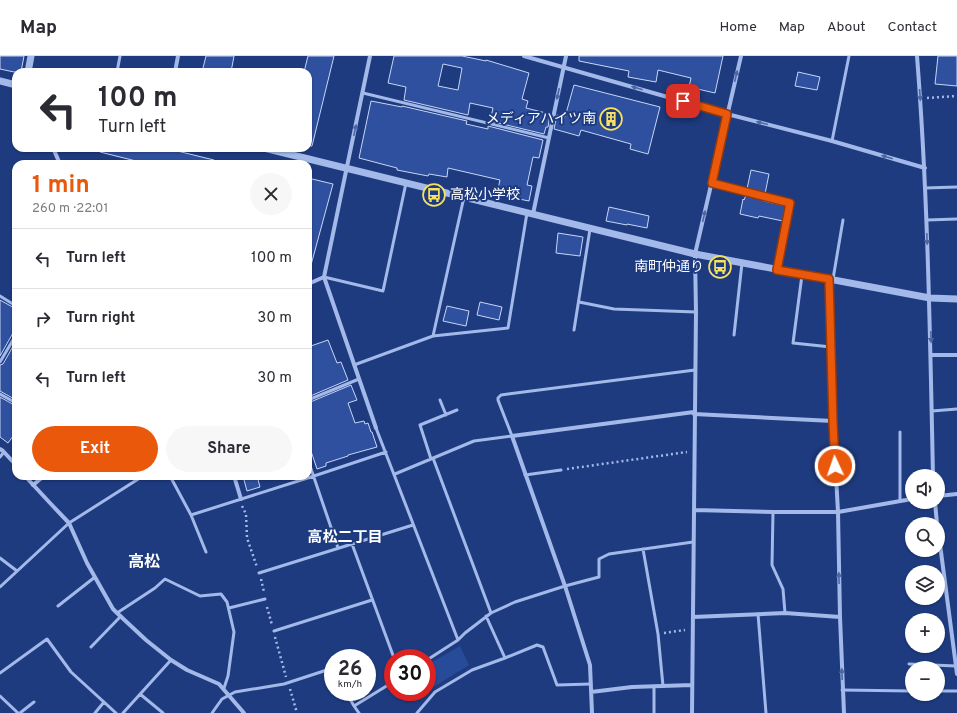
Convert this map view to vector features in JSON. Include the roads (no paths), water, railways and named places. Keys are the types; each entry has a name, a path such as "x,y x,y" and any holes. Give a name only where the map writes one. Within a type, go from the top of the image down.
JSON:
{"street":[{"path":"29,68 31,56"},
{"path":"176,68 178,56"},
{"path":"370,56 324,277 376,428"},
{"path":"524,56 727,114 832,141 925,168"},
{"path":"530,214 549,138 566,56"},
{"path":"692,713 696,312 695,254 741,56"},
{"path":"917,56 925,168 930,298 933,469"},
{"path":"0,81 12,84"},
{"path":"280,152 695,254 930,298 957,299"},
{"path":"312,282 324,277"},
{"path":"831,280 833,421 838,512 842,690 844,713"},
{"path":"931,355 957,355"},
{"path":"592,713 590,664 565,586 512,436 694,413 833,421"},
{"path":"2,451 12,462"},
{"path":"29,480 69,523 87,563 113,608 146,640 171,660 187,670 219,684 224,688 244,713"},
{"path":"33,485 39,480"},
{"path":"235,480 241,499"},
{"path":"945,495 957,494"},
{"path":"694,510 838,512 905,500"},
{"path":"942,557 957,674"},
{"path":"693,617 785,613 840,617"},
{"path":"591,692 632,687 692,685"}],"lane":[{"path":"118,68 120,56"},
{"path":"832,141 849,56"},
{"path":"362,93 549,138"},
{"path":"324,277 383,291 406,183"},
{"path":"712,183 790,203 777,270"},
{"path":"925,188 957,187"},
{"path":"433,336 464,197"},
{"path":"354,364 433,336 508,328 530,214"},
{"path":"831,280 843,220"},
{"path":"927,220 957,220"},
{"path":"574,330 590,228"},
{"path":"734,335 742,263"},
{"path":"802,274 793,343 831,347"},
{"path":"0,296 12,304"},
{"path":"579,302 614,309 696,312"},
{"path":"0,362 12,342"},
{"path":"395,474 474,441 512,436 498,400 501,395 695,370"},
{"path":"312,398 359,379"},
{"path":"0,394 12,401"},
{"path":"440,400 446,415"},
{"path":"932,411 957,409"},
{"path":"457,410 420,425 490,613"},
{"path":"376,428 458,640"},
{"path":"900,432 900,501"},
{"path":"0,457 2,451"},
{"path":"314,476 386,452"},
{"path":"525,475 561,470"},
{"path":"312,471 338,548"},
{"path":"0,587 69,523 137,480"},
{"path":"172,480 191,515 206,552"},
{"path":"191,515 301,480"},
{"path":"773,512 772,565 783,589 785,613"},
{"path":"259,573 413,524"},
{"path":"436,654 458,640 490,613 515,602 599,577 599,559 608,554 693,542"},
{"path":"352,544 391,649"},
{"path":"643,549 658,634 663,686"},
{"path":"0,558 17,571"},
{"path":"58,606 96,577"},
{"path":"117,612 155,588 165,579 200,596 221,594 227,602 234,632 228,676 224,688"},
{"path":"229,608 265,599"},
{"path":"274,631 372,600"},
{"path":"758,614 766,713"},
{"path":"91,647 121,616"},
{"path":"486,616 505,658"},
{"path":"0,673 47,639 71,672 116,713"},
{"path":"417,713 435,692 472,670 537,645 543,647 556,685 591,684"},
{"path":"123,713 171,660"},
{"path":"945,666 956,666"},
{"path":"212,713 222,699 235,692 284,684 324,671"},
{"path":"654,686 654,713"},
{"path":"354,706 384,688"},
{"path":"842,690 905,691"},
{"path":"945,691 957,691"},
{"path":"140,694 163,713"},
{"path":"0,696 19,713 34,702"},
{"path":"351,701 359,713"},
{"path":"95,713 104,702"}],"place":[{"name":"メディアハイツ南","path":"611,119"},
{"name":"高松小学校","path":"434,195"},
{"name":"南町仲通り","path":"720,267"}],"district":[{"name":"高松二丁目","path":"345,538"},
{"name":"高松","path":"144,563"}]}
